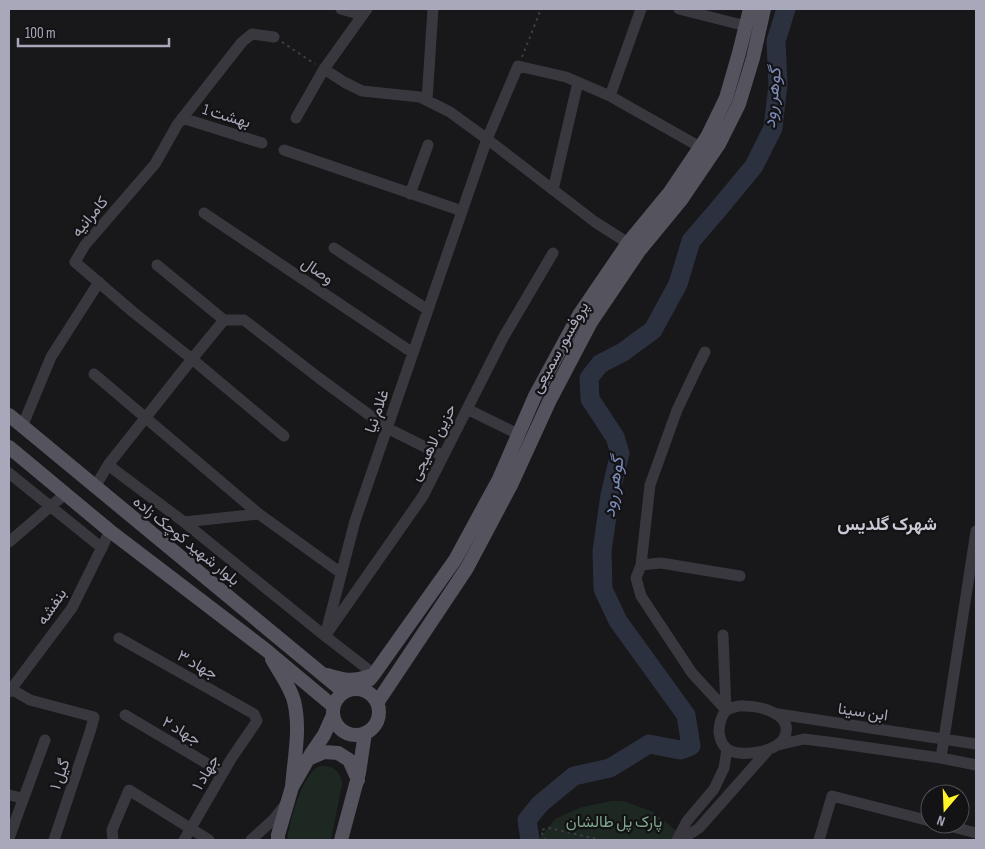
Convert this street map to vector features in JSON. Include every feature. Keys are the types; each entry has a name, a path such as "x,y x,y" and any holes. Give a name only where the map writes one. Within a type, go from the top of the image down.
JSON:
{"main road":[{"name":"پروفسور سمیعی","path":"350,691 370,679 455,560 499,479 535,396 579,315 628,243 670,192 707,138 726,98 750,9"},
{"name":"پروفسور سمیعی","path":"377,703 466,568 511,485 549,402 591,322 639,251 681,200 719,144 739,104 753,58 764,9"},
{"name":"بلوار شهید کوچک زاده","path":"9,415 322,674 350,691"},
{"path":"9,447 110,531 266,650 333,710 336,723 341,730 348,734 357,735 373,728 379,711 373,697 368,692 350,691 338,698 333,710 324,735 292,787"},
{"path":"266,650 294,700 298,733 292,787 278,840"},
{"path":"322,674 341,679 359,680 374,674"},
{"path":"341,840 358,780 365,733"},
{"path":"308,759 324,752 338,753 349,760 358,780"}],"street":[{"path":"296,118 324,69 365,12 341,9"},
{"path":"427,100 433,9"},
{"path":"610,96 641,9"},
{"path":"680,9 746,26"},
{"name":"کامرانیه","path":"274,37 252,34 242,42 177,125 155,164 85,245 75,262 284,436"},
{"path":"518,66 566,77 610,96 700,147"},
{"name":"غلام نیا","path":"324,636 355,521 487,139 518,66"},
{"path":"324,69 362,91 420,97 450,112 595,222 628,243"},
{"path":"553,190 578,82"},
{"name":"بهشت 1","path":"182,118 262,143"},
{"path":"410,194 428,145"},
{"path":"284,150 462,211"},
{"name":"وصال","path":"204,213 413,353"},
{"path":"334,248 428,310"},
{"name":"حزین لاهیجی","path":"324,636 423,496 503,338 553,253"},
{"path":"157,266 224,320 244,320 387,428 443,456"},
{"path":"22,427 51,358 98,282"},
{"path":"95,487 108,464 224,320"},
{"path":"705,352 677,410 650,485 641,565 636,578 641,596 692,673 726,710"},
{"path":"94,374 259,514 341,573"},
{"path":"467,409 518,434"},
{"path":"108,464 184,522 324,636 374,674"},
{"path":"9,472 102,548"},
{"path":"9,542 65,494"},
{"path":"184,522 259,514"},
{"path":"941,758 976,530"},
{"name":"بنفشه","path":"10,690 72,608 110,531"},
{"path":"641,565 660,563 740,576"},
{"path":"723,635 726,710"},
{"name":"جهاد ۳","path":"120,638 254,714 257,721"},
{"name":"گیل ۱","path":"10,690 30,700 94,717 54,840"},
{"path":"681,840 699,828 773,747 784,738 787,729 785,720 778,714 754,707 736,706 726,710 720,718 719,728 722,743 734,752 744,753 773,747 804,739 941,758 976,765"},
{"name":"ابن سینا","path":"778,714 976,744"},
{"name":"جهاد ۲","path":"125,716 223,772"},
{"name":"جهاد ۱","path":"184,840 223,772 257,721"},
{"path":"9,838 22,798 45,740"},
{"path":"677,840 687,821 714,789 724,768 727,748"},
{"path":"113,840 112,830 129,790 209,840"},
{"path":"9,795 22,798"},
{"path":"819,840 832,796 920,818"},
{"path":"251,840 287,804"}],"path":[{"path":"518,66 542,9"},
{"path":"274,37 324,69"},
{"path":"546,840 541,830 549,828 600,840"}],"green space":[{"path":"319,766 328,766 335,769 340,775 342,784 331,840 287,840 297,800 307,779"},
{"name":"پارک پل طالشان","path":"612,801 624,801 653,812 679,833 671,840 538,840 555,819 582,807"}],"waterway":[{"name":"گوهر رود","path":"530,840 527,820 540,804 574,776 610,768 649,744 680,750 691,746 686,715 618,621 603,589 602,551 610,495 620,453 615,437 590,399 589,378 600,364 623,352 653,330 678,284 691,241 754,166 773,128 778,85 776,41 786,9"}],"district":[{"name":"شهرک گلدیس","path":"887,524"}]}
